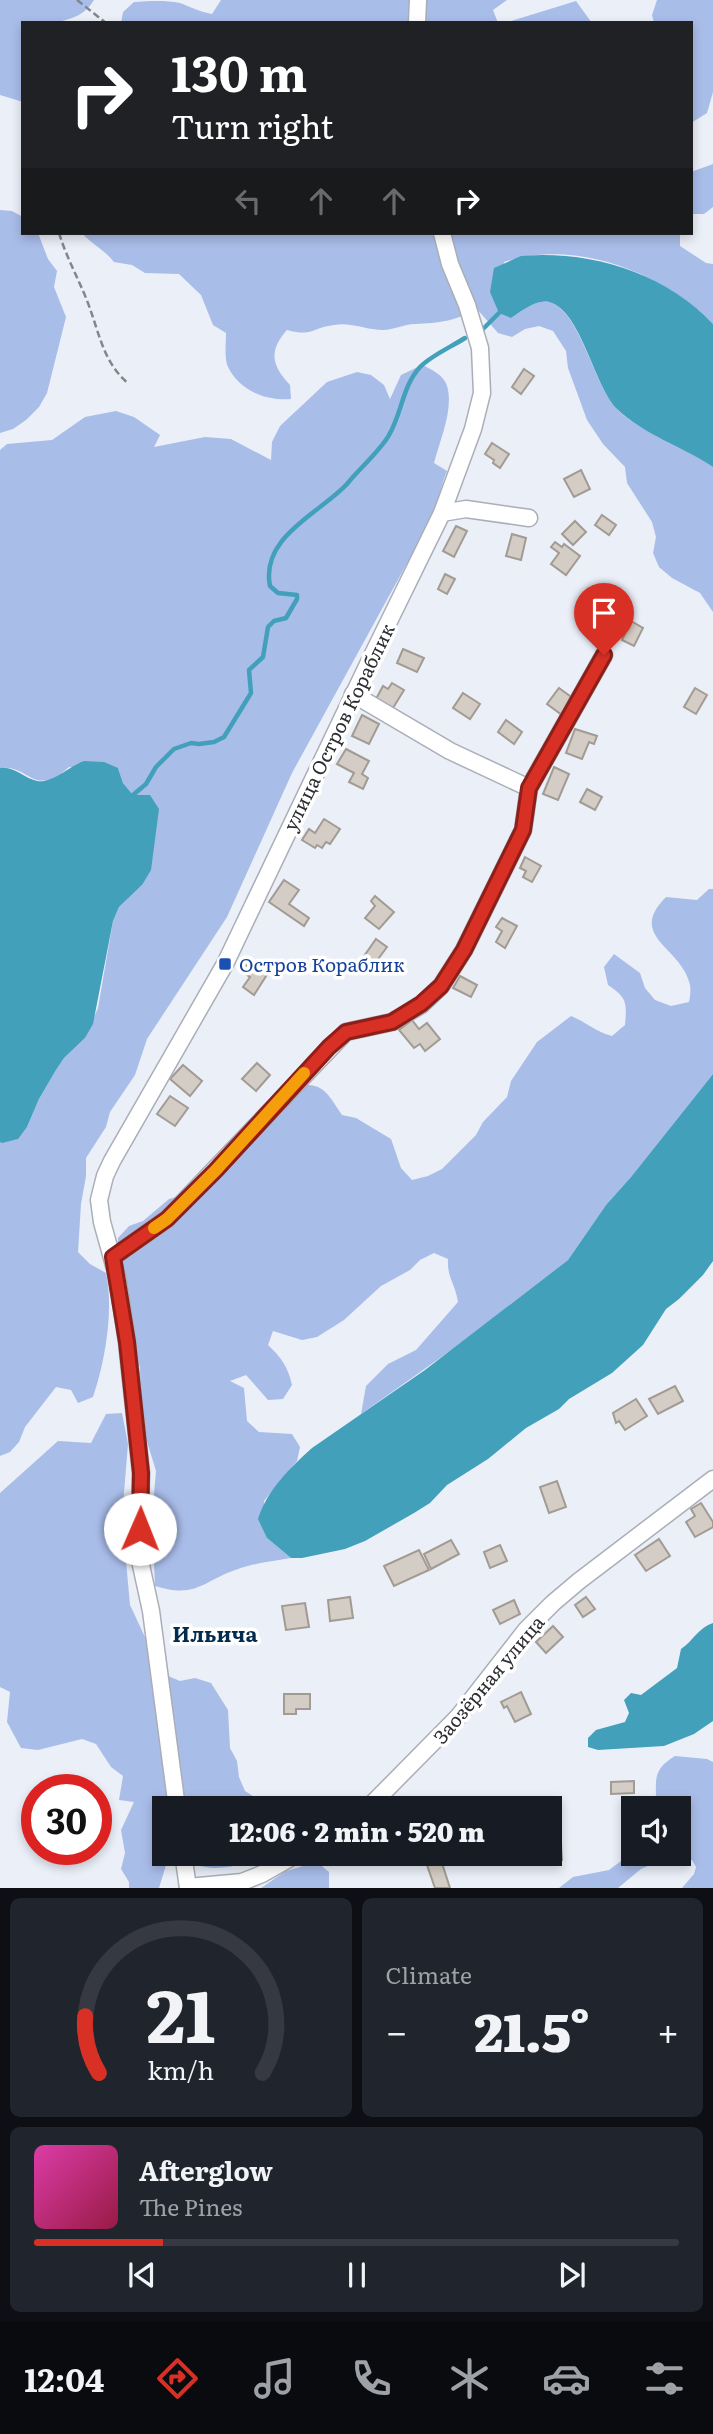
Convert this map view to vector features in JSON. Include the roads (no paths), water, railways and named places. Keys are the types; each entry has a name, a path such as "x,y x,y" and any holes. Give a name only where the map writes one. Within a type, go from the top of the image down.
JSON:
{"street":[{"path":"417,21 418,0"},
{"name":"улица Остров Кораблик","path":"113,1257 102,1222 99,1200 105,1176 225,964 442,513 474,429 482,393 480,348 443,235"},
{"path":"442,513 467,509 529,518"},
{"path":"175,1796 151,1611 139,1556 141,1473 127,1342 113,1257 167,1219 216,1170 320,1056 346,1032 392,1022 421,1004 441,986 464,950 523,830 529,788 604,655"},
{"path":"354,694 450,751 529,788"},
{"name":"Заозёрная улица","path":"380,1796 458,1717 526,1630 553,1604 579,1581 713,1479"},
{"path":"185,1866 188,1887 242,1882 276,1866"}],"waterway":[{"path":"482,330 499,313"},
{"path":"133,795 146,784 156,767 174,749 191,743 214,742 224,737 251,693 249,670 263,657 268,627 274,621 286,618 297,599 297,595 278,593 270,586 269,569 274,553 295,528 336,495 381,447 393,427 409,383 420,367 465,338"}],"place":[{"name":"Остров Кораблик","path":"225,964"}],"district":[{"name":"Ильича","path":"215,1632"}]}
